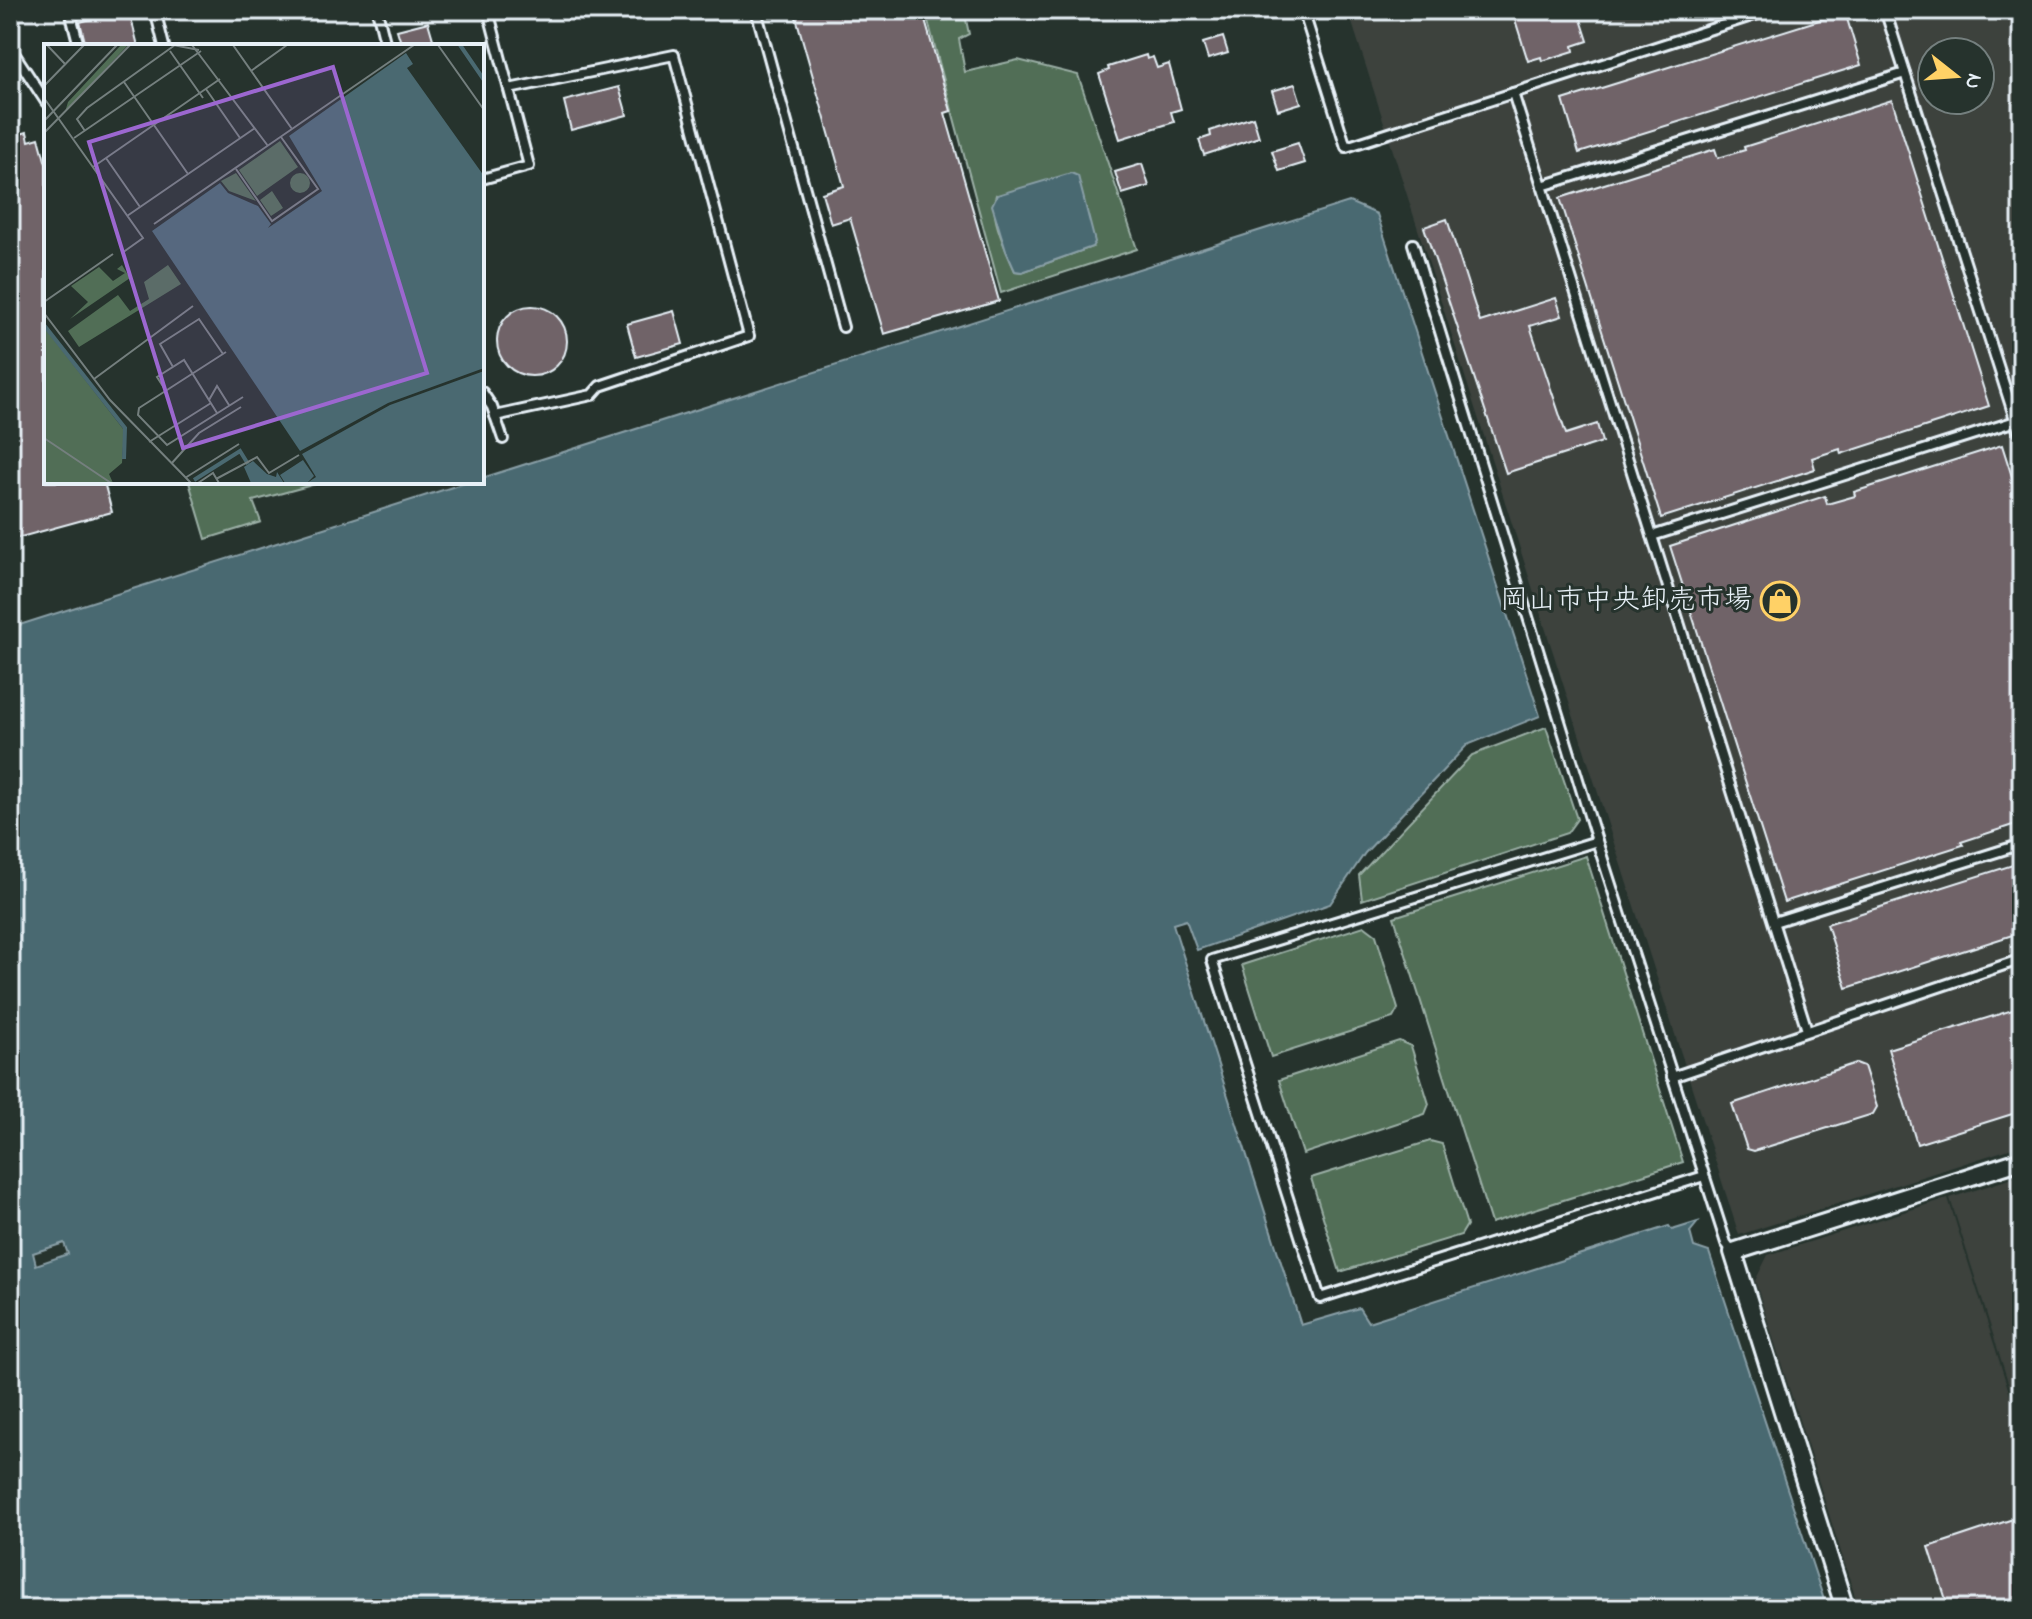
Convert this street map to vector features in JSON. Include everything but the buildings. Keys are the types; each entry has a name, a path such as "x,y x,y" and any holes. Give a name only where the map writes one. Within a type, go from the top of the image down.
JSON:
{"street":[{"path":"1845,1609 1733,1252 2022,1160"}],"lane":[{"path":"76,10 72,19 78,44"},
{"path":"155,10 164,44"},
{"path":"377,10 386,44"},
{"path":"484,178 529,166 488,10"},
{"path":"756,10 843,327"},
{"path":"1303,10 1346,147 1770,10"},
{"path":"1885,10 2019,420 2022,441"},
{"path":"10,47 44,99"},
{"path":"495,416 592,395 600,386 749,336 674,55 509,89"},
{"path":"1542,186 1905,73"},
{"path":"1513,93 1807,1030"},
{"path":"1413,244 1597,841 1726,1243 1733,1252"},
{"path":"484,396 503,439"},
{"path":"1652,536 2019,420"},
{"path":"1597,841 1212,960 1320,1298 1704,1176"},
{"path":"1774,922 2022,844"},
{"path":"1672,1077 2022,959"}],"shaded area":[{"name":"岡山市中央卸売市場","path":"1348,10 2022,10 2022,1145 1739,1235"},
{"path":"2022,1175 2022,1426 1950,1198"},
{"path":"1948,1198 2022,1433 2022,1609 1859,1609 1755,1281 1768,1255"}],"green space":[{"path":"925,10 964,10 969,34 959,39 965,72 1018,60 1078,75 1137,249 1001,293","holes":["996,195 1092,247 1022,272 1015,271 996,222"]},
{"path":"190,484 316,484 253,501 261,522 206,539"},
{"path":"1546,727 1577,819 1567,833 1362,900 1359,875 1472,755"},
{"path":"1586,856 1683,1162 1491,1223 1394,917"},
{"path":"1364,926 1376,935 1398,1009 1393,1018 1271,1057 1242,965"},
{"path":"1399,1041 1411,1046 1429,1104 1425,1114 1303,1154 1279,1080"},
{"path":"1430,1141 1442,1144 1467,1225 1461,1235 1340,1272 1311,1178"}],"water":[{"path":"1071,173 1078,176 1095,242 1092,247 1022,272 1015,271 992,205 997,195"},
{"path":"1349,202 1377,214 1540,716 1467,745 1365,853 1330,904 1197,950 1186,920 1173,924 1301,1325 1359,1308 1368,1322 1669,1226 1672,1230 1698,1222 1690,1232 1694,1247 1709,1252 1827,1609 10,1609 10,628 462,484 484,484 484,477","holes":["64,1243 68,1254 36,1265 33,1253"]}],"place":[{"name":"岡山市中央卸売市場","path":"1780,601"}]}
